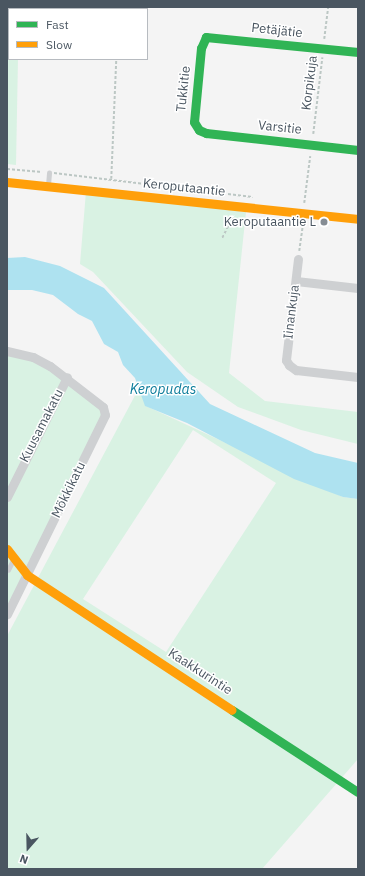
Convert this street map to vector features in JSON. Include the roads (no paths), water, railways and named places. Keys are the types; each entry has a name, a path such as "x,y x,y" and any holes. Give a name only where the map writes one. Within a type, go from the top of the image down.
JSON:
{"street":[{"name":"Petäjätie","path":"201,48 202,40 206,37 358,52"},
{"name":"Tukkitie","path":"199,130 194,122 201,48"},
{"name":"Varsitie","path":"199,130 358,150"},
{"name":"Keroputaantie","path":"7,182 48,188 358,219"},
{"name":"Iinankuja","path":"298,259 286,360 289,365 296,370 358,376"},
{"path":"296,281 358,288"},
{"name":"Mökkikatu","path":"7,350 33,357 67,377 103,407 105,414 28,575 7,614"},
{"name":"Kuusamakatu","path":"7,497 67,377"},
{"name":"Kaakkurintie","path":"7,549 28,575 358,792"}],"lane":[{"path":"48,188 49,173"},
{"path":"8,570 14,557"}],"water":[{"name":"Keropudas","path":"25,257 60,266 104,288 210,404 315,453 358,463 358,499 343,497 294,479 187,423 145,406 135,378 123,365 118,352 104,344 92,321 78,314 53,295 32,290 7,290 7,258"}],"place":[{"name":"Keroputaantie L","path":"324,222"}]}
